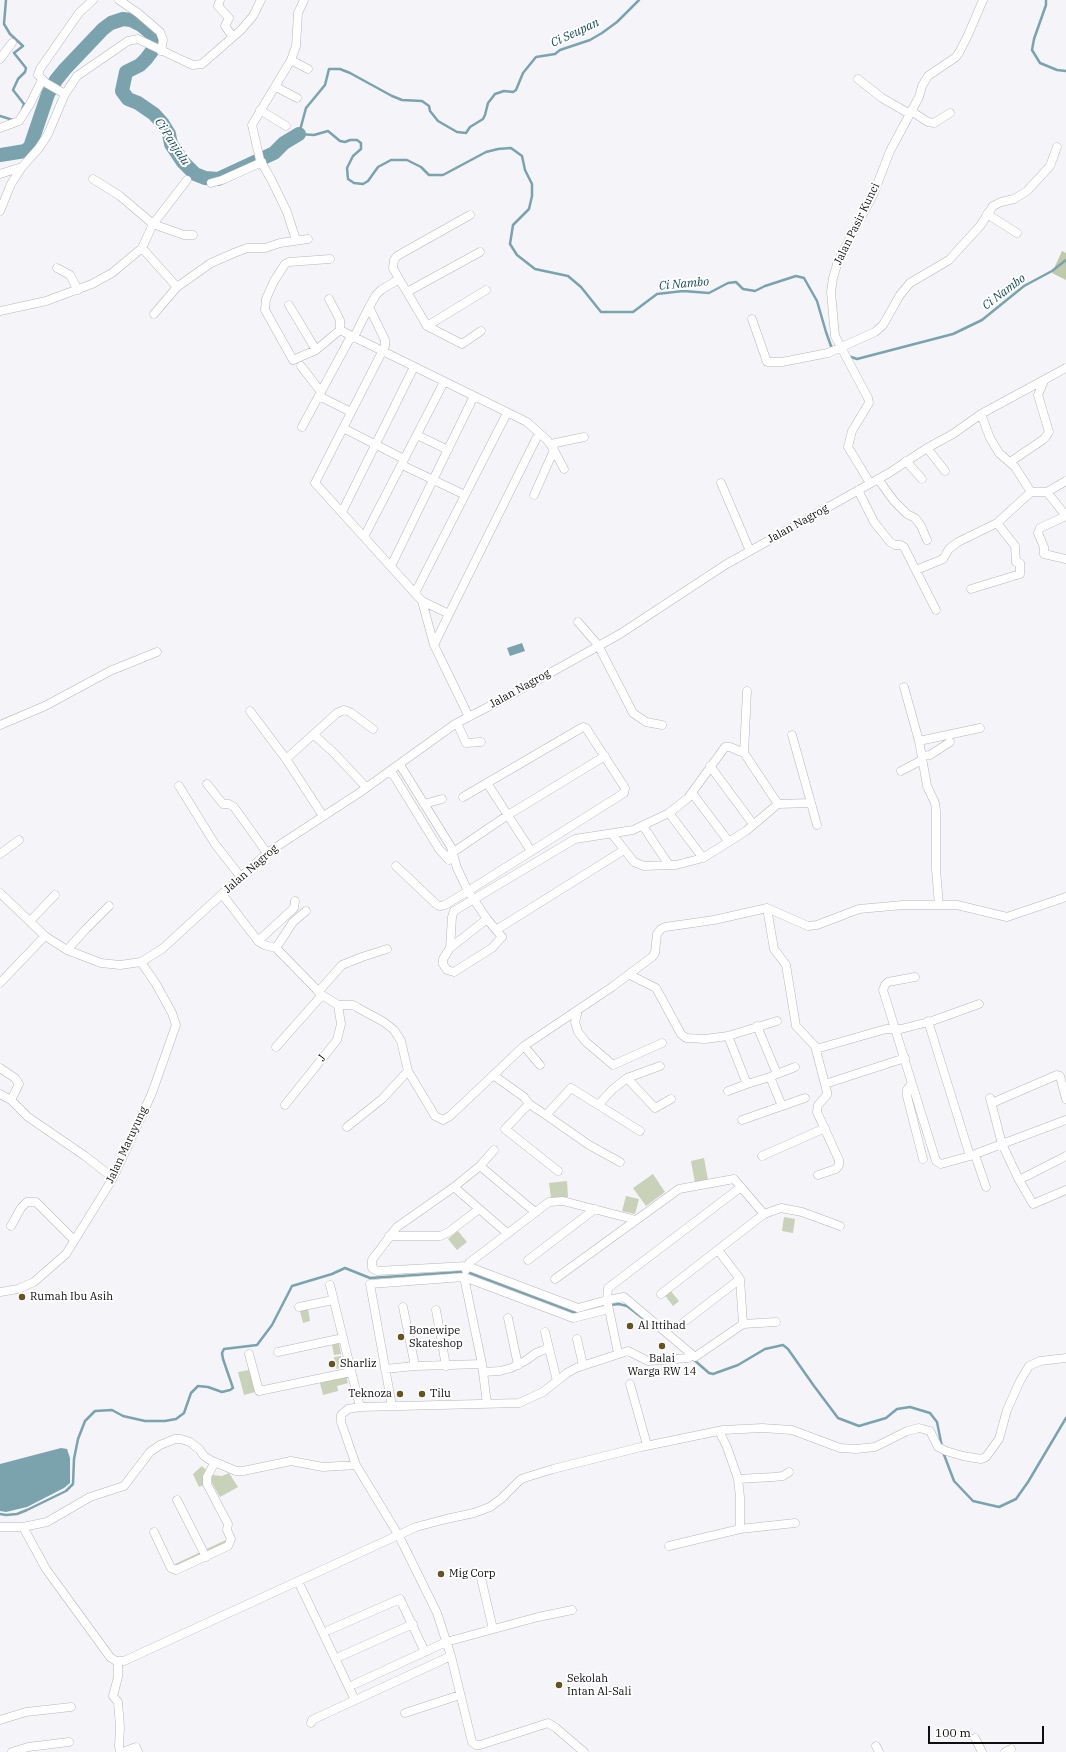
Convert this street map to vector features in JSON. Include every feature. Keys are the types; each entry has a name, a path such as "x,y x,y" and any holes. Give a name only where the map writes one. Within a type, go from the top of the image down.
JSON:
{"street":[{"path":"65,94 44,82 38,75 40,69 79,13 93,0"},
{"path":"119,0 138,12 160,32 163,40 160,51"},
{"path":"220,0 218,6 229,18 225,26 233,37"},
{"path":"0,211 10,184 22,167 40,148 48,134 65,94 77,76 128,41 138,39 160,51 193,65 202,64 233,37 253,16 261,0"},
{"path":"296,240 287,212 261,161 252,125 292,60 296,46 298,13 304,0"},
{"name":"Jalan Pasir Kunci","path":"870,483 848,447 852,431 869,403 867,393 856,377 835,336 831,292 838,261 873,195 890,150 928,76 956,57 960,52 983,0"},
{"path":"0,59 12,44"},
{"path":"292,60 308,68"},
{"path":"858,78 882,98 928,122 934,122 950,113"},
{"path":"0,128 19,121 44,82"},
{"path":"276,87 297,98"},
{"path":"260,110 286,126"},
{"path":"752,318 767,362 782,362 828,353 841,349 879,329 900,295 910,284 949,260 980,226 993,206 1001,202 1014,199 1027,191 1050,166 1057,147"},
{"path":"211,183 222,180 261,161"},
{"path":"0,174 22,167"},
{"path":"93,179 120,196 153,224 184,236 193,235"},
{"path":"0,311 46,301 78,290 112,273 142,248 153,224 187,180"},
{"path":"987,214 1017,233"},
{"path":"470,215 397,256 394,260 393,268 427,326 462,344 481,331"},
{"path":"154,314 177,287 206,266 247,248 271,247 280,243 308,238"},
{"path":"142,248 177,287"},
{"path":"407,292 480,252"},
{"path":"330,259 288,262 284,264 274,281 264,305 265,310 294,360 316,350 340,330"},
{"path":"57,268 70,275 78,290"},
{"path":"302,427 349,340 354,337 369,306 378,293 399,279"},
{"path":"427,326 486,290"},
{"path":"329,299 340,320 340,330"},
{"path":"289,305 316,350"},
{"path":"369,306 385,340 385,346 316,483 422,601 450,614"},
{"path":"340,330 534,427 553,447 564,469"},
{"path":"301,366 320,394 351,412"},
{"path":"342,512 414,367"},
{"name":"Jalan Nagrog","path":"0,893 45,936 67,950 100,963 125,964 141,962 162,949 267,852 391,771 457,723 526,687 620,634 706,577 878,479 927,448 953,434 981,414 1066,368"},
{"path":"1010,462 1044,439 1049,432 1038,395 1044,381"},
{"path":"364,537 444,382"},
{"path":"391,566 474,396"},
{"path":"415,593 507,413"},
{"path":"981,414 990,438 999,453 1015,467 1031,492"},
{"path":"343,428 375,445 433,480 465,495"},
{"path":"417,435 448,450"},
{"path":"553,447 584,437"},
{"path":"434,645 536,439"},
{"path":"534,495 553,447"},
{"path":"927,448 944,471"},
{"path":"906,462 922,479"},
{"path":"878,479 894,501 907,514 915,518 921,526 927,540"},
{"path":"916,570 943,559 950,549 958,542 997,523 1031,492 1047,492 1066,481"},
{"path":"721,483 750,551"},
{"path":"858,490 874,522 890,542 895,546 900,544 903,546 936,610"},
{"path":"1047,492 1066,516 1040,528 1038,533 1044,547 1044,554 1066,559"},
{"path":"971,589 1020,574 1020,563 1016,562 1015,546 997,523"},
{"path":"422,601 434,645 469,717"},
{"path":"578,622 598,646 633,713 646,722 662,725"},
{"path":"0,725 45,706 110,671 157,652"},
{"path":"904,687 919,741 927,786 935,803 936,869 939,904"},
{"path":"747,691 744,752 778,804"},
{"path":"286,759 337,714 344,710 350,712 373,729"},
{"path":"250,711 286,759 323,816"},
{"path":"457,723 466,743 470,744 481,742"},
{"path":"396,866 440,906 446,905 624,793 625,788 588,730 583,727 463,797"},
{"path":"919,741 980,728"},
{"path":"314,735 333,752 366,787"},
{"path":"792,735 817,826"},
{"path":"901,771 950,742"},
{"path":"450,948 452,917 454,912 575,839 612,834 643,826 669,813 692,793 725,747 730,747 744,752"},
{"path":"450,854 508,815 605,756"},
{"path":"400,764 424,804 468,891 502,937 500,941 454,972 447,970 443,964 443,959 450,948 488,919"},
{"path":"710,766 754,824"},
{"path":"391,771 439,849 450,854"},
{"path":"487,783 531,851"},
{"path":"207,784 223,804 230,804 234,807 267,852"},
{"path":"179,786 215,844 240,876"},
{"path":"692,793 729,842"},
{"path":"424,804 442,799"},
{"path":"612,834 631,860 640,865 690,863 703,858 729,842 778,804 811,803"},
{"path":"669,813 703,858"},
{"path":"643,826 669,865"},
{"path":"0,854 19,840"},
{"path":"496,930 624,850"},
{"path":"222,894 258,941 264,945 276,948 320,994 338,1005 353,1005 386,1023 394,1030 401,1041 408,1071 435,1116 443,1120 450,1116 524,1046 630,975 654,955 657,934 661,929 674,925 714,920 768,908 808,926 817,925 859,909 903,905 939,904 967,907 1007,917 1066,897"},
{"path":"30,921 55,895"},
{"path":"258,941 294,908 295,901"},
{"path":"67,950 109,906"},
{"path":"768,908 774,949 786,965 796,1026 812,1041 816,1049 828,1094 818,1105 818,1112 839,1160 839,1165 836,1169 818,1175"},
{"path":"276,948 293,922 306,911"},
{"path":"0,983 45,936"},
{"path":"276,1047 342,965 362,956 387,949"},
{"name":"Jalan Maruyung","path":"0,1292 18,1289 34,1282 61,1259 113,1178 152,1093 176,1025 172,1012 141,962"},
{"path":"630,975 656,988 684,1037 705,1039 728,1036 777,1021"},
{"path":"915,977 888,982 883,987 883,990 936,1162 941,1164 972,1155 1066,1120"},
{"path":"816,1049 886,1029 895,1029 928,1021 979,1004"},
{"name":"J","path":"285,1106 336,1040 341,1024 338,1005"},
{"path":"578,1010 575,1022 578,1032 586,1042 613,1065 662,1043"},
{"path":"928,1021 972,1155 986,1187"},
{"path":"757,1026 782,1106"},
{"path":"728,1036 747,1084"},
{"path":"524,1046 540,1065"},
{"path":"825,1084 905,1058"},
{"path":"598,1105 613,1089 627,1078 660,1066"},
{"path":"728,1092 795,1067"},
{"path":"0,1068 15,1078 19,1084 11,1100"},
{"path":"347,1127 382,1099 408,1071"},
{"path":"493,1074 524,1097 529,1104 546,1116 588,1145 620,1162"},
{"path":"1066,1099 1060,1076 1057,1075 991,1101 1002,1144 1019,1180 1033,1204 1066,1190"},
{"path":"627,1078 655,1108 671,1099"},
{"path":"911,1084 907,1090 906,1096 923,1159"},
{"path":"546,1116 571,1088 640,1131"},
{"path":"0,1094 11,1100 28,1117 85,1156 113,1178"},
{"path":"742,1120 805,1098"},
{"path":"529,1104 505,1129 558,1171"},
{"path":"762,1156 825,1128"},
{"path":"494,1150 480,1166 454,1188 404,1221 389,1236 372,1260 371,1266 377,1271 467,1266 578,1308 619,1297 626,1298 691,1357"},
{"path":"1019,1180 1066,1156"},
{"path":"480,1166 535,1212"},
{"path":"555,1279 679,1189 734,1179 764,1214"},
{"path":"618,1353 607,1300 607,1290 741,1187"},
{"path":"454,1188 507,1233"},
{"path":"487,1404 482,1368 464,1277 469,1263 548,1202 563,1200 636,1220"},
{"path":"11,1226 27,1202 36,1202 74,1240"},
{"path":"661,1294 764,1214 781,1208 802,1212 840,1226"},
{"path":"389,1236 440,1236 449,1232 479,1209"},
{"path":"528,1260 595,1209"},
{"path":"718,1250 740,1279 743,1324"},
{"path":"392,1406 369,1286 370,1284 464,1277 571,1317 576,1318 609,1309"},
{"path":"684,1322 740,1279"},
{"path":"330,1285 360,1407"},
{"path":"299,1307 333,1300"},
{"path":"403,1307 415,1366"},
{"path":"436,1310 446,1366"},
{"path":"508,1318 518,1365"},
{"path":"584,1752 548,1723 480,1745 476,1745 471,1740 451,1656 437,1614 399,1536 356,1465 340,1419 345,1410 360,1407 519,1403 543,1392 566,1373 583,1365 618,1353 628,1351 648,1361 691,1357 743,1324 776,1322"},
{"path":"545,1332 556,1380"},
{"path":"278,1352 343,1338"},
{"path":"577,1339 583,1365"},
{"path":"385,1369 415,1366 446,1366 482,1368 500,1371 518,1365 536,1353 549,1348"},
{"path":"249,1354 259,1391 351,1372"},
{"path":"23,1527 46,1569 110,1657 118,1661 124,1661 416,1527 446,1518 474,1513 490,1507 524,1478 647,1445 719,1431 775,1428 792,1430 840,1448 856,1449 875,1447 907,1431 919,1428 926,1429 933,1434 942,1449 963,1456 981,1458 988,1455 1000,1439 1007,1410 1028,1366 1040,1361 1066,1358"},
{"path":"630,1384 647,1445"},
{"path":"719,1431 727,1447 738,1479 740,1497 740,1528"},
{"path":"0,1527 23,1527 47,1522 90,1497 124,1486 150,1452 160,1445 175,1439 190,1442 199,1449 204,1456 236,1471 243,1471 291,1461 323,1467 356,1465"},
{"path":"154,1532 171,1568 176,1570 228,1546 231,1539 227,1530 228,1524 208,1478 215,1462"},
{"path":"738,1479 773,1478 782,1476 789,1472"},
{"path":"177,1500 206,1557"},
{"path":"669,1546 740,1528 795,1523"},
{"path":"481,1578 494,1629"},
{"path":"298,1581 354,1700"},
{"path":"329,1630 398,1599 402,1601 424,1652"},
{"path":"355,1684 446,1642 559,1612 572,1610"},
{"path":"341,1656 413,1624"},
{"path":"311,1723 312,1720 451,1656"},
{"path":"118,1661 118,1677 113,1696 118,1702 120,1727 119,1746 122,1752 136,1747 138,1752"},
{"path":"405,1713 460,1695"},
{"path":"0,1720 26,1712 71,1707"},
{"path":"975,1738 982,1752"},
{"path":"12,1752 28,1747 69,1742"}],"green space":[{"path":"1062,251 1066,253 1066,280 1052,273"},
{"path":"704,1158 708,1180 695,1183 691,1161"},
{"path":"653,1174 665,1192 646,1206 633,1188"},
{"path":"567,1181 568,1197 551,1198 549,1183"},
{"path":"626,1196 639,1199 635,1214 622,1211"},
{"path":"784,1217 795,1219 793,1233 782,1231"},
{"path":"458,1231 467,1242 457,1250 448,1239"},
{"path":"670,1290 679,1301 673,1306 664,1294"},
{"path":"308,1309 310,1321 303,1323 300,1311"},
{"path":"339,1343 341,1354 334,1355 332,1345"},
{"path":"341,1356 343,1367 337,1369 334,1357"},
{"path":"249,1370 255,1392 244,1395 238,1372"},
{"path":"346,1376 348,1383 337,1386 338,1391 323,1395 320,1383"},
{"path":"202,1466 206,1470 204,1474 204,1485 199,1487 193,1474"},
{"path":"229,1473 238,1487 220,1497 212,1483 212,1477 213,1475 222,1476"},
{"path":"230,1538 228,1545 176,1569 171,1566"}],"water":[{"path":"522,643 525,651 510,656 507,648"},
{"path":"61,1448 67,1449 70,1458 70,1483 64,1488 27,1507 6,1512 0,1511 0,1464"}],"waterway":[{"path":"6,0 4,24 10,34 23,46 14,53 26,68 25,72 18,79 13,90 24,104 22,110"},
{"name":"Ci Nambo","path":"639,0 617,22 590,40 560,50 555,54 536,57 523,73 516,90 513,92 504,91 495,94 488,103 483,119 470,127 466,133 457,132 438,121 430,111 429,106 422,101 402,100 350,73 340,69 329,69 325,85 306,108 299,134 314,135 328,131 340,141 345,142 357,140 361,143 361,149 353,156 347,168 348,179 354,183 363,184 368,181 378,167 391,160 407,160 421,167 429,175 443,175 486,152 511,148 522,156 525,170 532,184 532,196 529,209 513,225 510,244 517,255 535,269 568,276 581,287 601,312 633,312 657,294 683,291 709,293 728,283 736,282 743,289 755,291 765,286 796,276 804,278 817,301 826,332 833,348"},
{"name":"Ci Nambo","path":"1046,0 1046,5 1034,39 1032,50 1040,63 1057,70 1066,71"},
{"name":"Ci Panjalu","path":"0,155 25,151 30,147 48,94 56,80 103,29 111,23 123,19 131,20 141,25 154,36 154,41 152,51 146,59 140,65 126,72 122,91 128,99 138,103 154,114 163,124 169,134 171,144 183,162 195,174 205,178 218,179 274,153 284,143 299,134"},
{"path":"0,116 13,120"},
{"name":"Ci Nambo","path":"848,356 857,359 953,334 982,320 1024,286 1052,271 1066,260"},
{"path":"0,1514 17,1514 27,1510 66,1491 73,1484 74,1459 78,1439 85,1421 95,1411 112,1410 123,1416 145,1421 165,1421 176,1419 184,1413 191,1393 198,1386 208,1387 222,1392 233,1388 223,1359 222,1353 224,1349 257,1345 272,1325 292,1286 332,1274 345,1268 370,1278 461,1272 470,1273 573,1312 586,1311"},
{"path":"610,1305 619,1304 627,1306 649,1323"},
{"path":"693,1359 709,1373 713,1374 738,1365 765,1349 783,1345 788,1349 838,1418 859,1426 886,1418 897,1409 910,1407 930,1413 937,1422 942,1447"},
{"path":"943,1452 954,1481 973,1501 999,1507 1016,1499 1028,1482 1066,1418"}],"place":[{"name":"Rumah Ibu Asih","path":"22,1297"},
{"name":"Al Ittihad","path":"630,1326"},
{"name":"Bonewipe Skateshop","path":"401,1337"},
{"name":"Balai Warga RW 14","path":"662,1346"},
{"name":"Sharliz","path":"332,1364"},
{"name":"Teknoza","path":"400,1394"},
{"name":"Tilu","path":"422,1394"},
{"name":"Mig Corp","path":"441,1574"},
{"name":"Sekolah Intan Al-Sali","path":"559,1685"}],"water label":[{"name":"Ci Seupan","path":"575,33"}]}
